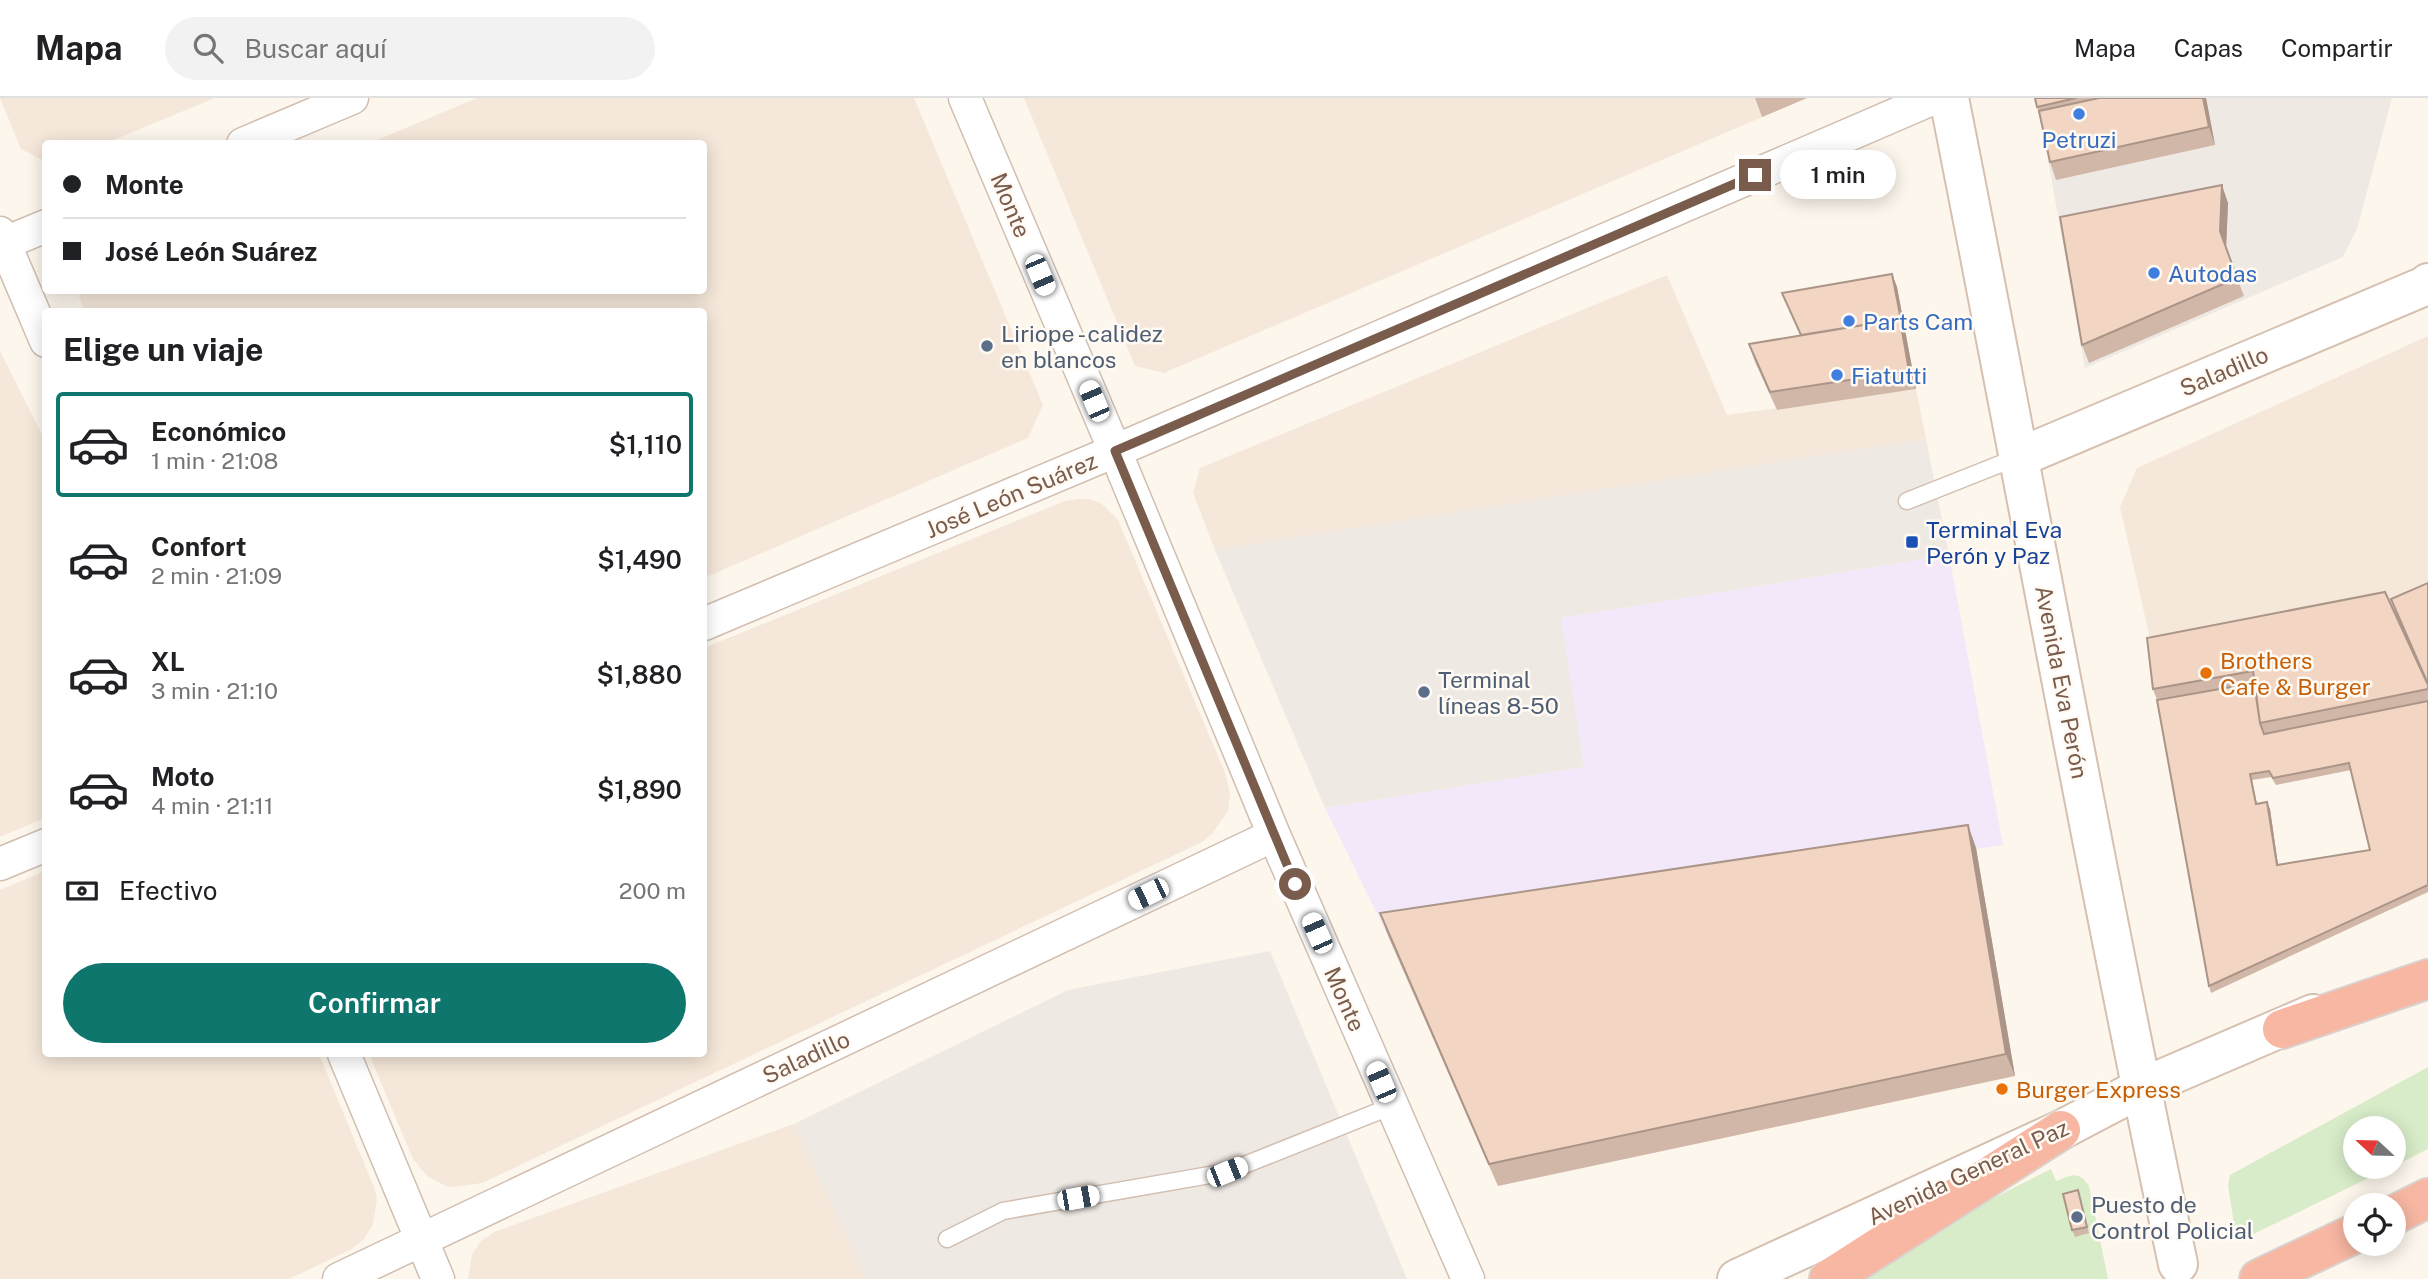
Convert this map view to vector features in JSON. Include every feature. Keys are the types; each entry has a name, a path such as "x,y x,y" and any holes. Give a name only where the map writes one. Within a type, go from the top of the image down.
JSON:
{"highway":[{"path":"2282,1028 2428,979"},
{"path":"1829,1279 2061,1130"},
{"path":"2406,1209 2428,1198"},
{"path":"2271,1274 2343,1239"}],"street":[{"path":"252,140 352,98"},
{"name":"Monte","path":"965,98 1274,835 1468,1279"},
{"name":"José León Suárez","path":"707,623 1115,451 1934,98"},
{"name":"Avenida Eva Perón","path":"1949,98 2020,457 2103,904 2178,1265"},
{"path":"42,227 1,240 42,332"},
{"name":"Saladillo","path":"2020,457 2428,285"},
{"name":"Saladillo","path":"339,1279 1274,835"},
{"path":"0,864 42,847"},
{"name":"Avenida General Paz","path":"1737,1279 2061,1130 2141,1088 2282,1028 2428,958"},
{"path":"345,1057 438,1279"}],"lane":[{"path":"1906,500 2020,457"},
{"path":"947,1239 1003,1211 1227,1172 1392,1106"}],"shaded area":[{"path":"0,98 215,98 113,140 42,140 42,160 21,149"},
{"path":"477,98 914,98 1043,405 1028,438 707,577 707,308 83,308 80,294 707,294 707,140 377,140"},
{"path":"1024,98 1807,98 1164,373 1135,366"},
{"path":"2037,98 2392,98 2357,229 2343,257 2085,368"},
{"path":"1667,275 1727,415 1916,389 1926,439 1215,550 1193,493 1200,468"},
{"path":"2428,336 2428,609 2399,622 2154,656 2120,507 2137,468"},
{"path":"0,351 42,435 42,819 0,837"},
{"name":"Terminal líneas 8-50","path":"1926,439 1949,555 1562,618 1584,767 1325,808 1215,550"},
{"path":"1089,499 1102,504 1118,520 1226,775 1230,794 1228,811 1212,834 1202,842 482,1183 446,1186 427,1176 413,1159 370,1057 707,1057 707,647 1065,501"},
{"path":"1949,555 2003,845 1388,936 1325,808 1584,767 1561,618"},
{"path":"42,872 42,1057 320,1057 377,1199 373,1224 364,1239 352,1249 289,1279 0,1279 0,890"},
{"path":"1270,951 1407,1279 866,1279 794,1124 1068,990"},
{"path":"794,1124 866,1279 468,1279 472,1254 481,1241 494,1232"}],"green space":[{"path":"2428,1067 2428,1149 2406,1160 2406,1116 2343,1116 2343,1180 2364,1180 2237,1242 2228,1186 2230,1175"},
{"path":"2051,1169 2056,1181 2074,1175 2089,1186 2108,1279 1860,1279 1974,1208"}],"building":[{"path":"2035,98 2076,98 2037,107"},
{"path":"2099,98 2203,98 2209,127 2050,162 2039,111"},
{"name":"Autodas","path":"2222,185 2220,231 2237,278 2082,345 2060,217"},
{"name":"Parts Cam","path":"1892,274 1902,325 1900,319 1801,335 1782,293"},
{"name":"Fiatutti","path":"1900,319 1909,371 1770,392 1749,344"},
{"path":"2428,583 2428,684 2391,599"},
{"path":"2385,592 2428,689 2260,723 2253,671 2153,689 2147,638"},
{"path":"2254,683 2264,734 2428,701 2428,885 2209,986 2157,700","holes":["2349,763 2370,850 2277,865 2267,802 2256,804 2250,774 2269,771 2273,778"]},
{"path":"1968,825 2006,1054 1489,1164 1380,913"},
{"name":"Puesto de Control Policial","path":"2078,1190 2087,1227 2072,1230 2063,1194"}],"place":[{"name":"Petruzi","path":"2079,114"},
{"name":"Autodas","path":"2154,273"},
{"name":"Parts Cam","path":"1849,321"},
{"name":"Liriope - calidez en blancos","path":"987,346"},
{"name":"Fiatutti","path":"1837,375"},
{"name":"Terminal Eva Perón y Paz","path":"1912,542"},
{"name":"Brothers Cafe & Burger","path":"2206,673"},
{"name":"Terminal líneas 8-50","path":"1424,692"},
{"name":"Burger Express","path":"2002,1089"},
{"name":"Puesto de Control Policial","path":"2077,1217"}],"route":[{"path":"1295,884 1115,451 1755,175"}]}
